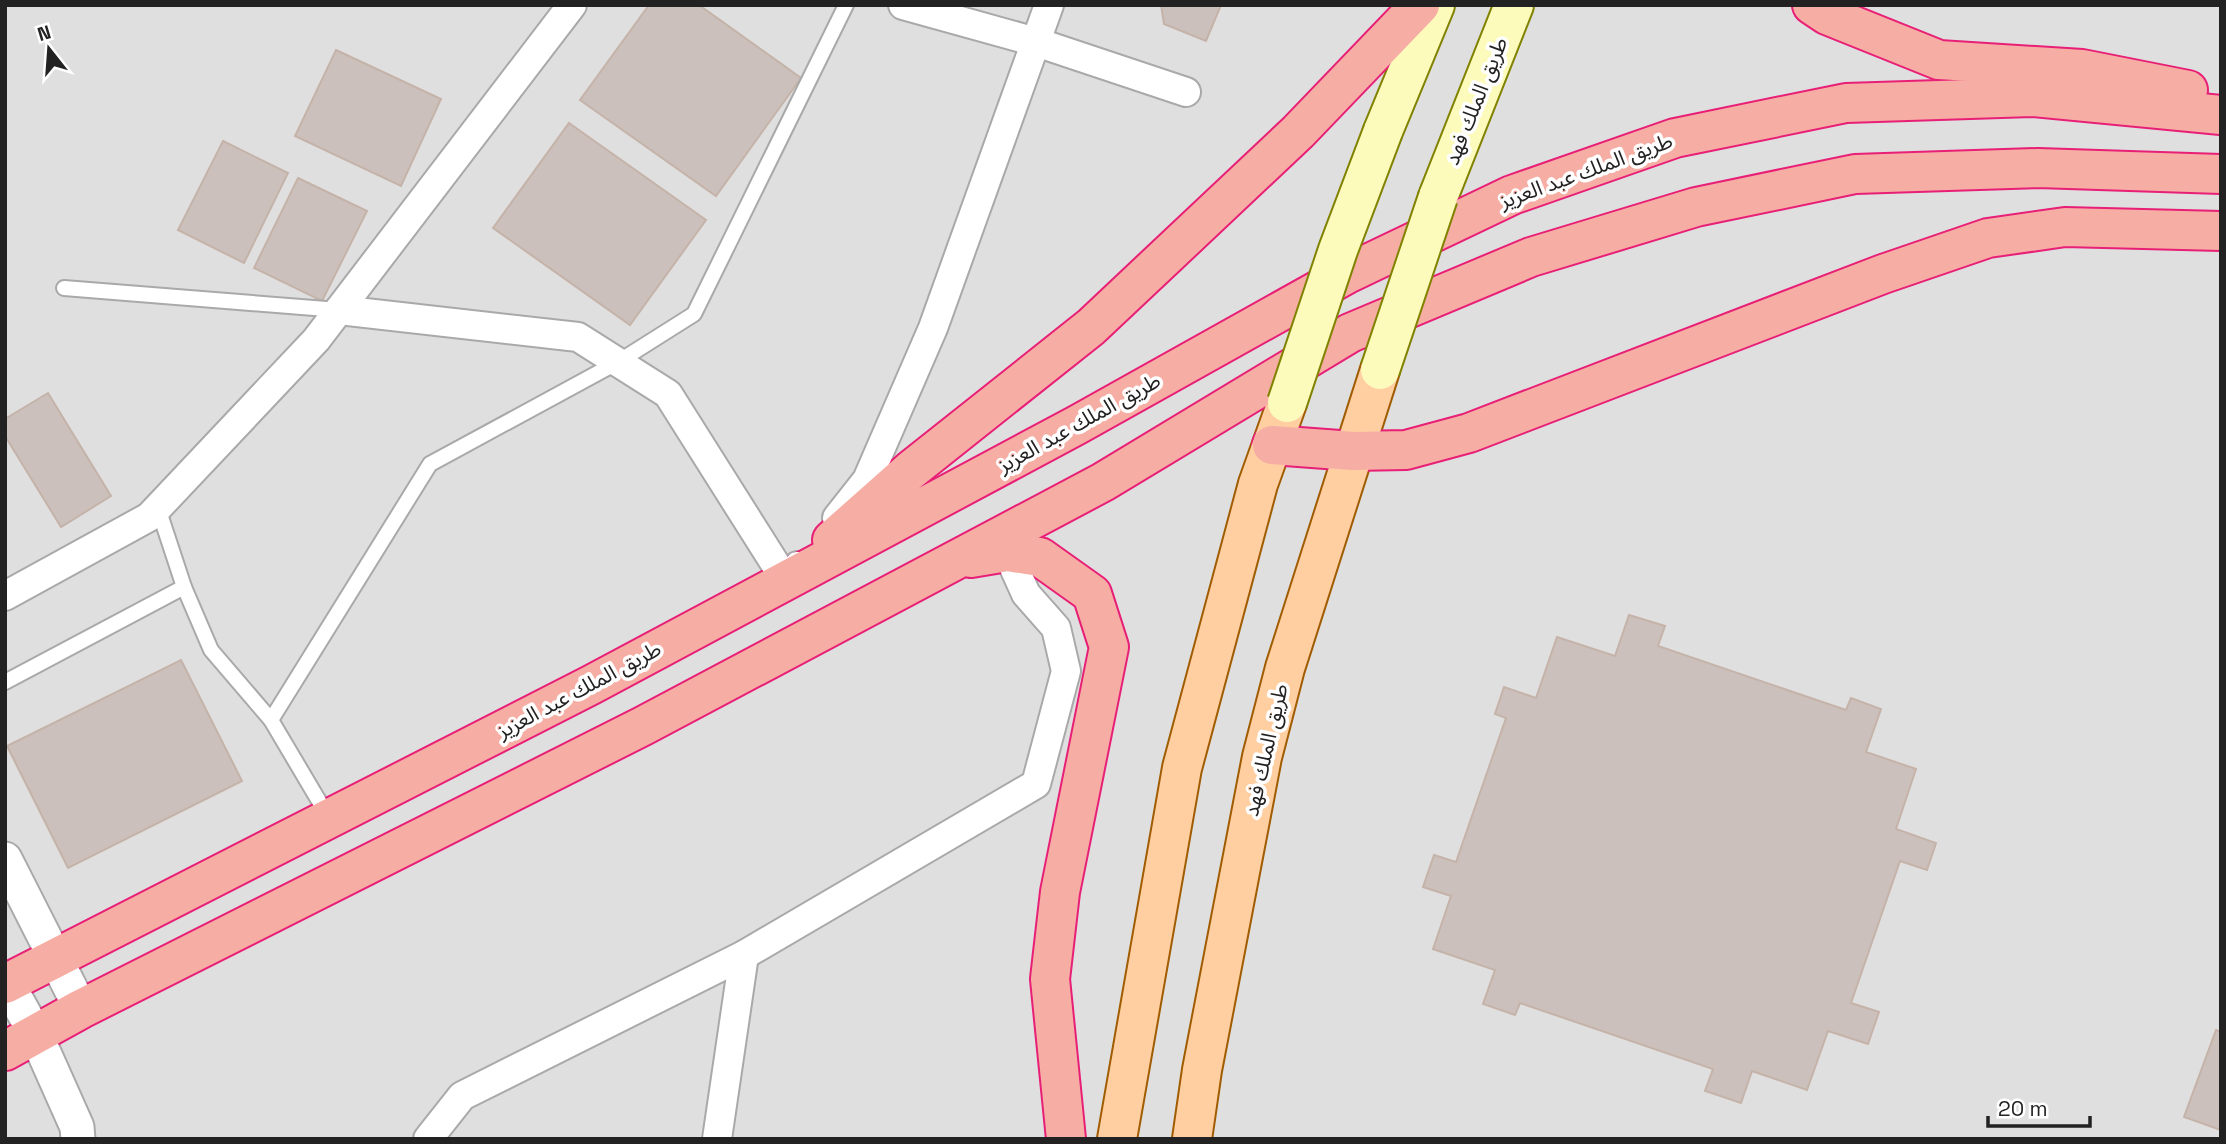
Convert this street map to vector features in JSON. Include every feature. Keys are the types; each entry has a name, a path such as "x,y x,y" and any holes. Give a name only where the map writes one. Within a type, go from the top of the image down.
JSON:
{"highway":[{"path":"786,581 911,470 1091,327 1298,132 1420,5"},
{"path":"1812,5 1827,15 1939,60 2082,69 2221,96"},
{"name":"طريق الملك عبد العزيز","path":"6,982 58,959 786,581 1077,425 1349,273 1512,195 1675,138 1846,103 2032,97 2221,115"},
{"path":"21,1043 81,1009 643,726 1103,482 1350,333 1531,257 1696,207 1855,174 2038,168 2221,174"},
{"path":"1272,445 1353,451 1406,450 1469,433 1883,274 1988,238 2065,227 2221,231"},
{"path":"955,560 1007,552 1040,557 1092,594 1109,647 1060,892 1050,979 1066,1139"}],"main road":[{"path":"1117,1139 1182,768 1258,484 1338,250 1435,5"},
{"name":"طريق الملك فهد","path":"1192,1139 1202,1070 1262,757 1285,668 1353,451 1438,197 1514,5"}],"street":[{"path":"5,596 149,517 158,508 316,340 572,5"},
{"path":"903,5 1036,42 1186,92"},
{"path":"339,310 578,337 668,394 786,581 867,480 933,328 1049,5"},
{"path":"428,1139 462,1096 744,954 1036,784 1066,671 1055,628 1026,594 1007,552"},
{"path":"5,859 81,1009"},
{"path":"717,1139 744,954"},
{"path":"6,982 21,1043 76,1127 78,1139"}],"lane":[{"path":"271,720 430,464 618,362 694,314 846,5"},
{"path":"64,288 339,310"},
{"path":"158,508 184,587 211,650 271,720 330,819"},
{"path":"5,682 184,587"}],"shaded area":[{"path":"5,5 2221,5 2221,1139 5,1139"}],"building":[{"path":"649,5 699,5 801,78 716,196 580,100"},
{"path":"1161,5 1221,5 1206,41 1164,24"},
{"path":"336,50 441,99 401,186 295,136"},
{"path":"569,123 706,220 630,325 493,228"},
{"path":"223,141 288,173 244,263 178,230"},
{"path":"298,178 367,211 322,301 254,268"},
{"path":"48,393 111,496 61,527 5,436 5,419"},
{"path":"1629,615 1665,626 1658,646 1846,710 1851,698 1881,709 1866,752 1916,769 1896,829 1936,843 1927,870 1900,861 1851,1003 1879,1012 1868,1044 1828,1031 1807,1090 1752,1071 1741,1103 1705,1091 1713,1069 1520,1003 1515,1015 1483,1004 1495,970 1433,949 1451,896 1423,887 1434,855 1456,862 1506,718 1495,714 1504,687 1536,698 1557,637 1615,656"},
{"path":"181,660 242,781 68,868 7,746"},
{"path":"2216,1030 2221,1032 2221,1130 2184,1117"}]}
